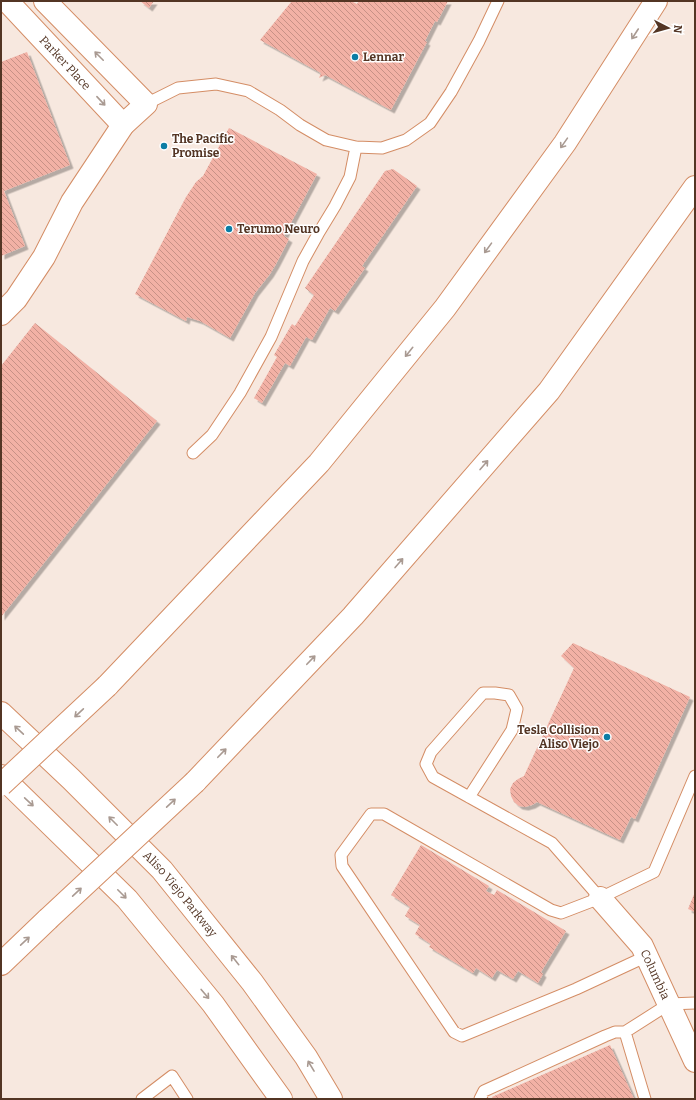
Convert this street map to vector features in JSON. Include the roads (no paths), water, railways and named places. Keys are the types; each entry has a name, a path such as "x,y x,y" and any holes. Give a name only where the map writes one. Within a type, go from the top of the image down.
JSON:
{"main road":[{"name":"Parker Place","path":"7,1 123,125"},
{"path":"1,314 16,299 44,257 72,202 123,125 146,104 45,1"},
{"path":"1,785 107,686 319,463 444,308 565,143 656,1"},
{"path":"1,964 195,782 353,616 549,391 695,187"},
{"name":"Aliso Viejo Parkway","path":"1,713 71,779 162,870 252,982 306,1057 331,1099"},
{"path":"1,776 127,900 213,1004 281,1099"},
{"name":"Columbia","path":"600,898 642,946 695,1061"}],"lane":[{"path":"146,104 178,88 216,84 248,91 326,140 356,147 382,148 406,140 430,123 451,92 479,41 498,1"},
{"path":"193,453 212,435 240,393 271,337 304,261 350,177 356,147"},
{"path":"469,797 512,730 517,708 509,695 483,692 431,752 426,764 433,777 469,797 552,843 600,898"},
{"path":"647,956 576,989 462,1036 454,1032 342,866 341,855 371,814 384,814 551,910 561,913 600,898 654,872 695,776"},
{"path":"480,1099 484,1091 605,1036 616,1032 625,1032 669,1004 695,1004"},
{"path":"625,1032 645,1099"},
{"path":"142,1099 172,1076 187,1099"}],"place":[{"name":"Lennar","path":"355,57"},
{"name":"The Pacific Promise","path":"164,146"},
{"name":"Terumo Neuro","path":"229,229"},
{"name":"Tesla Collision Aliso Viejo","path":"607,737"}]}
